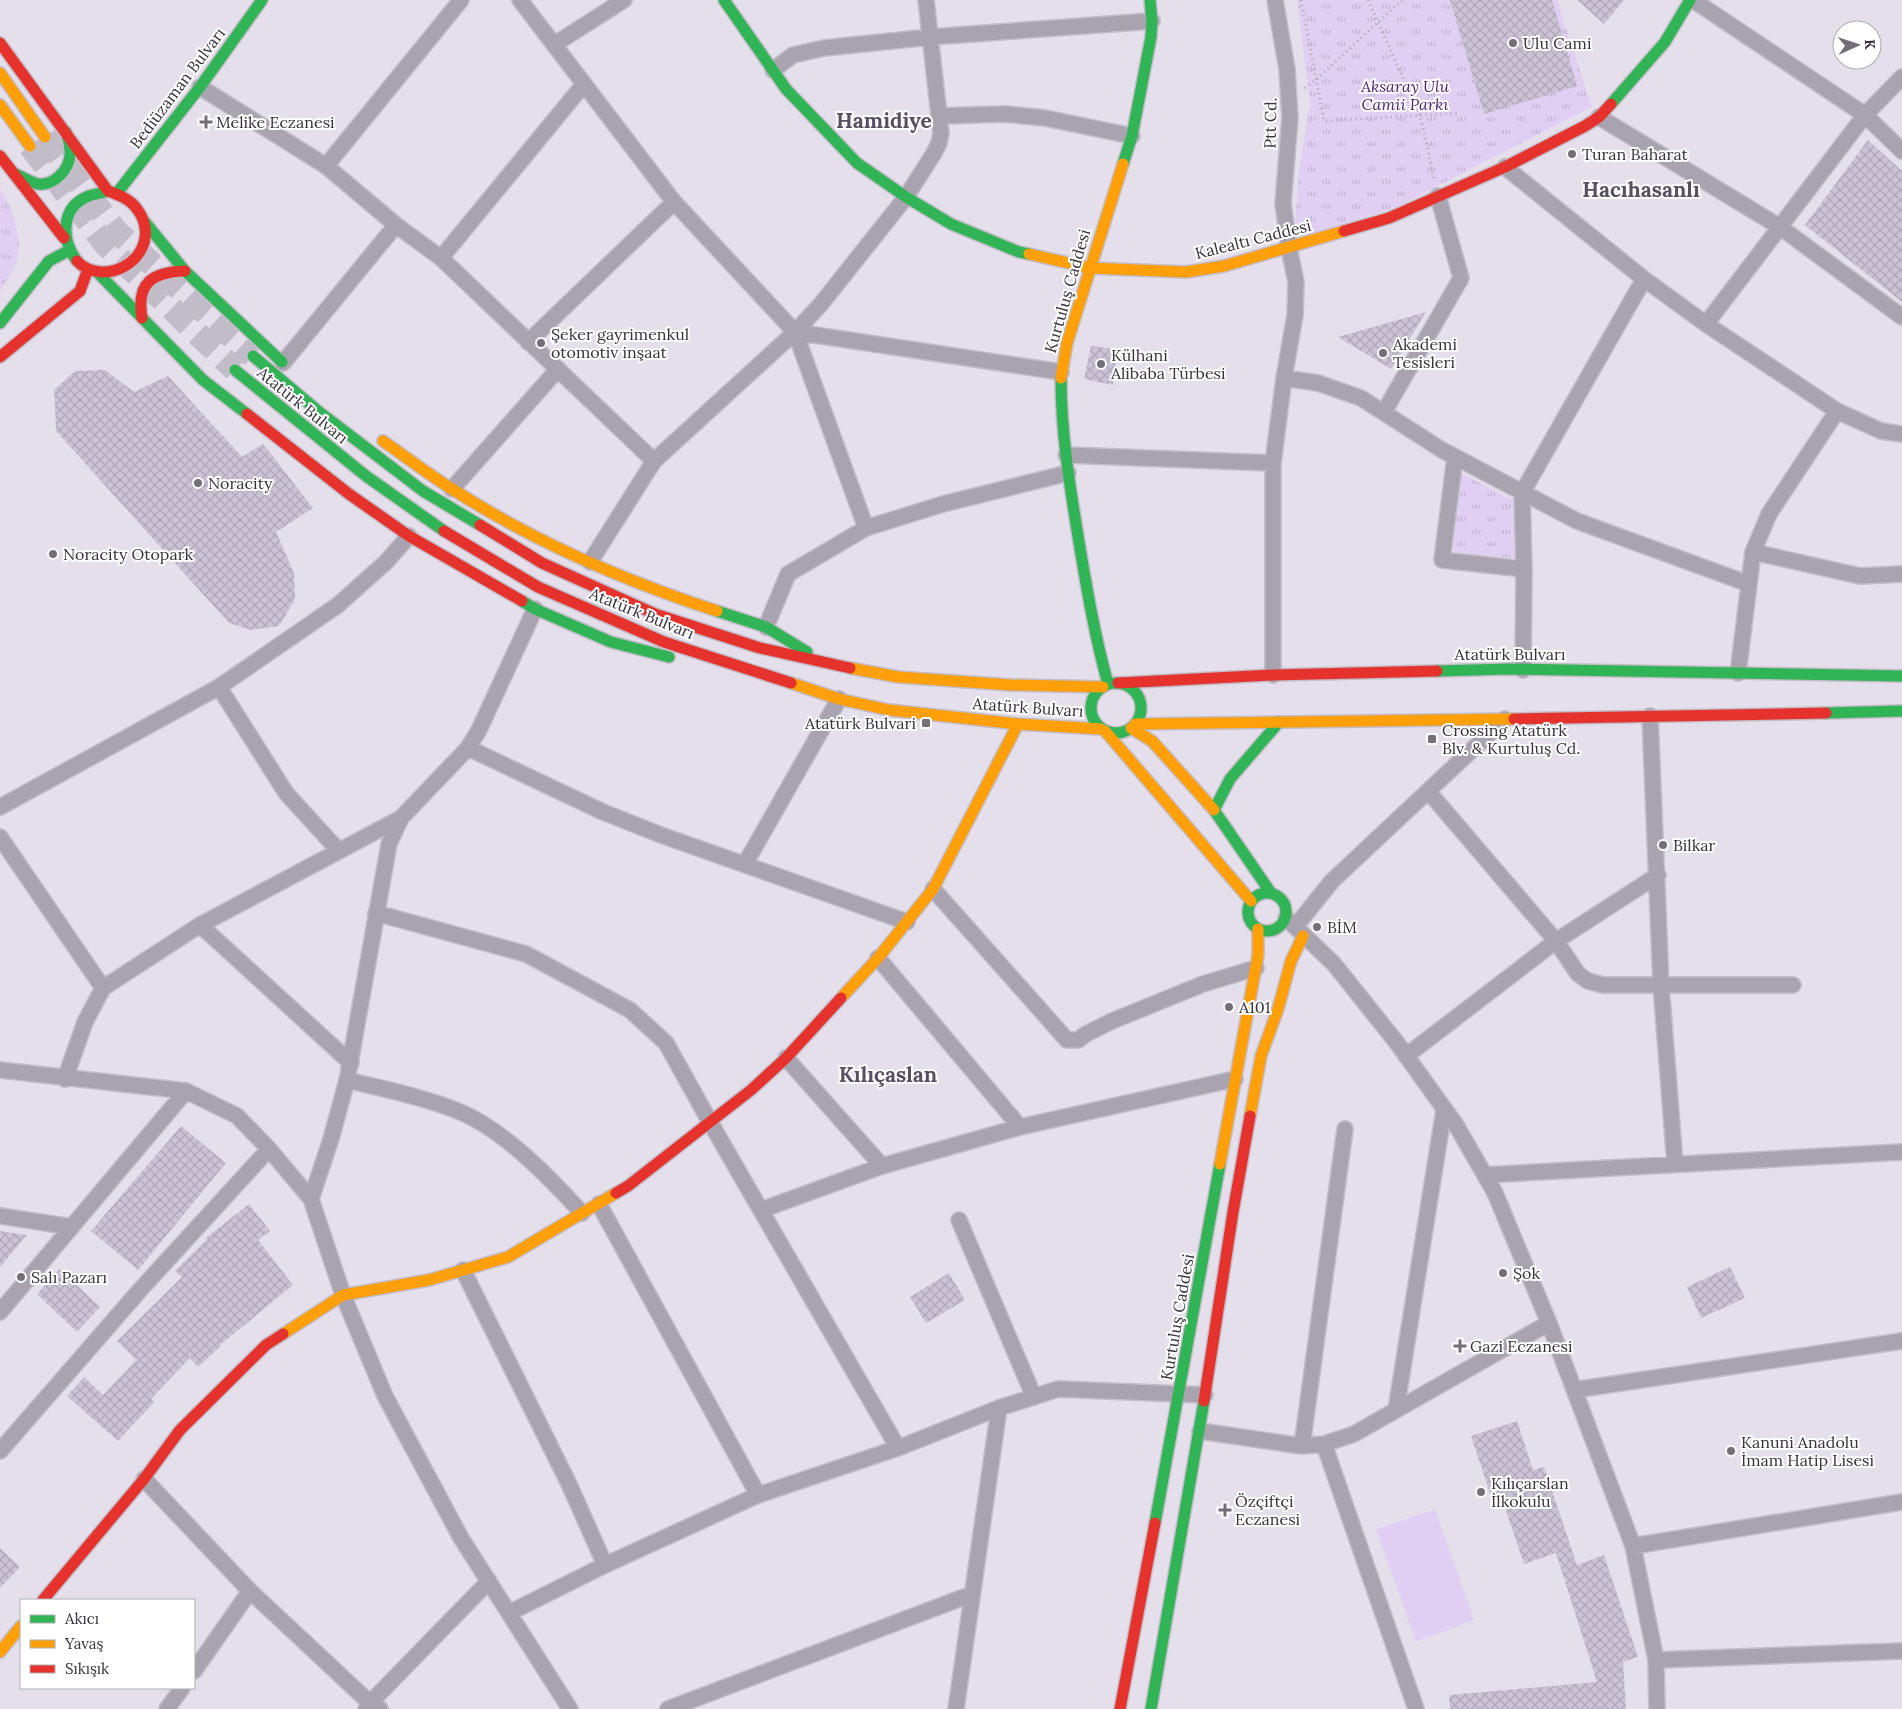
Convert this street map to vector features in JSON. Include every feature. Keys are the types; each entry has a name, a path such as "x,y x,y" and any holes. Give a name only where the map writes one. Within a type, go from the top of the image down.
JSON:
{"main road":[{"name":"Bediüzaman Bulvarı","path":"112,192 200,87 262,0"},
{"name":"Kalealtı Caddesi","path":"724,0 786,89 857,163 906,197 952,224 1020,252 1090,268 1186,272 1224,266 1389,218 1504,167 1585,126 1599,117 1665,42 1692,0"},
{"name":"Kurtuluş Caddesi","path":"1110,685 1096,642 1068,473 1061,403 1062,372 1067,343 1132,136 1151,37 1150,0"},
{"path":"0,42 112,192"},
{"path":"0,73 45,137"},
{"path":"0,105 30,146"},
{"path":"12,172 39,184 49,183 58,178 69,162 70,154 66,132"},
{"path":"0,156 64,238 68,251 77,262 92,271 142,318 202,380 349,494 409,536 535,609 611,642 839,699"},
{"path":"64,238 68,214 75,204 90,194 112,192 129,199 138,209 144,221 185,271 287,366"},
{"path":"92,271 107,273 117,271 134,260 141,251 144,242 144,221"},
{"path":"0,323 49,261 68,251"},
{"path":"0,357 80,290 92,271"},
{"path":"142,318 140,299 149,281 156,275 167,271 185,271"},
{"name":"Atatürk Bulvarı","path":"253,356 318,411 423,491 542,563 655,614 760,648 826,664 898,677 1011,685 1110,685 1273,675 1523,670 1902,676"},
{"name":"Atatürk Bulvarı","path":"235,370 366,476 454,538 538,587 664,642 839,699 889,710 1018,724 1103,730"},
{"path":"376,437 452,489 528,532 590,562 665,594 766,627 826,664"},
{"path":"1133,726 1139,717 1140,702 1132,689 1110,685 1097,692 1091,707 1095,723 1251,901"},
{"path":"1103,730 1118,733 1133,726 1279,722 1902,711"},
{"path":"1214,810 1230,779 1279,722"},
{"path":"44,1599 144,1478 180,1430 266,1345 343,1295 429,1280 508,1257 628,1186 751,1090 786,1058 878,958 933,888 1018,724"},
{"path":"1133,726 1152,741 1196,788 1214,810 1271,893"},
{"path":"1151,1709 1200,1431 1233,1212 1261,1056 1278,1008 1291,961 1295,927 1286,905 1277,895 1271,893 1256,896 1251,901 1248,909 1250,921 1258,929 1265,931 1274,930 1283,924 1295,927"},
{"name":"Kurtuluş Caddesi","path":"1120,1709 1180,1394 1256,968 1258,929"},
{"path":"0,1652 20,1627"}],"street":[{"path":"326,166 461,0"},
{"path":"520,0 674,202 795,332 866,528"},
{"path":"555,44 624,0"},
{"path":"590,562 654,461 795,332 821,304 906,197 939,143 941,132 926,0"},
{"name":"Ptt Cd.","path":"1273,675 1273,463 1284,378 1295,315 1296,282 1283,203 1290,118 1287,70 1275,0"},
{"path":"1692,0 1865,115 1902,151"},
{"path":"773,70 793,55 824,48 1152,20"},
{"path":"1706,324 1865,115 1902,77"},
{"path":"441,258 584,84"},
{"path":"200,87 326,166 396,225 441,258 654,461"},
{"path":"939,116 1005,114 1045,118 1132,136"},
{"path":"1599,117 1780,227 1902,317"},
{"path":"1504,167 1644,278 1706,324 1837,412 1881,431 1902,434"},
{"path":"1384,412 1461,278 1438,196"},
{"path":"528,342 674,202"},
{"path":"287,366 396,225"},
{"path":"1523,670 1524,568 1522,493 1644,278"},
{"path":"795,332 1062,372"},
{"path":"452,489 558,370"},
{"path":"1284,378 1318,383 1361,398 1455,457 1577,522 1749,584"},
{"path":"1738,673 1753,552 1769,514 1837,412"},
{"path":"1066,454 1273,463"},
{"path":"1455,457 1442,560 1524,568"},
{"path":"766,627 788,574 866,528 943,504 1068,473"},
{"path":"0,807 219,687 338,605 386,562 409,536"},
{"path":"1753,552 1860,576 1902,574"},
{"path":"65,1079 85,1022 103,988 200,924 401,818 468,748 491,706 535,609"},
{"path":"219,687 286,793 339,851"},
{"path":"745,864 839,699"},
{"path":"1650,716 1661,985 1675,1164"},
{"path":"1505,719 1332,881 1295,927 1334,964 1406,1056 1444,1110 1496,1194 1549,1323 1633,1546 1656,1660 1657,1709"},
{"path":"468,748 603,812 907,922"},
{"path":"1428,791 1556,941 1578,974 1588,981 1603,985 1793,985"},
{"path":"311,1199 331,1139 347,1080 389,844 401,818"},
{"path":"0,837 103,988"},
{"path":"1406,1056 1556,941 1658,875"},
{"path":"933,888 1066,1040 1078,1040 1112,1021 1203,984 1256,968"},
{"path":"376,913 526,954 630,1010 666,1043 898,1448"},
{"path":"200,924 351,1063"},
{"path":"878,958 1020,1127"},
{"path":"786,1058 882,1166"},
{"path":"0,1070 65,1079 186,1091 237,1116 269,1150 311,1199 343,1295 385,1396 461,1538 570,1709"},
{"path":"761,1210 882,1166 1020,1127 1235,1079"},
{"path":"347,1080 460,1111 497,1133 548,1176 582,1213"},
{"path":"0,1312 186,1091"},
{"path":"1396,1410 1444,1110"},
{"path":"1302,1446 1344,1129"},
{"path":"0,1451 140,1290 269,1150"},
{"path":"1485,1175 1902,1152"},
{"path":"599,1204 758,1495"},
{"path":"0,1216 72,1227"},
{"path":"959,1220 1034,1397"},
{"path":"463,1270 569,1484 605,1565"},
{"path":"1200,1431 1302,1446 1324,1444 1354,1434 1549,1323"},
{"path":"1574,1390 1902,1340"},
{"path":"509,1613 605,1565 758,1495 898,1448 999,1408 1058,1389 1205,1395"},
{"path":"956,1709 999,1408"},
{"path":"1324,1444 1416,1709"},
{"path":"144,1478 250,1591 372,1707 489,1581"},
{"path":"1633,1546 1902,1502"},
{"path":"195,1670 250,1591"},
{"path":"668,1709 972,1594"},
{"path":"1656,1660 1902,1651"},
{"path":"167,1709 181,1689"}],"path":[{"path":"1301,0 1324,121 1459,113"},
{"path":"1368,0 1420,115 1429,156"},
{"path":"1289,99 1316,80 1402,0"}],"green space":[{"name":"Aksaray Ulu Camii Parkı","path":"1297,0 1557,0 1592,107 1396,207 1294,240 1299,169 1310,104"},
{"path":"0,188 13,214 19,245 15,267 0,291"},
{"path":"1461,473 1513,500 1515,558 1453,552"},
{"path":"1435,1509 1474,1620 1416,1642 1376,1529"}],"building":[{"name":"Ulu Cami","path":"1450,0 1552,0 1577,86 1484,114"},
{"path":"1577,0 1624,0 1604,24"},
{"path":"1868,140 1902,171 1902,302 1805,225"},
{"name":"Akademi Tesisleri","path":"1426,312 1391,369 1338,337"},
{"name":"Külhani Alibaba Türbesi","path":"1091,346 1117,349 1113,385 1084,379"},
{"name":"Noracity","path":"105,370 134,392 168,376 242,457 263,444 313,508 276,532 294,573 295,599 279,626 251,630 229,623 56,431 54,390 75,371"},
{"path":"181,1126 226,1163 138,1270 91,1231"},
{"path":"249,1204 270,1231 258,1240 293,1285 220,1345 198,1367 190,1358 151,1399 154,1402 118,1441 67,1396 84,1377 103,1395 136,1360 117,1341 182,1277 175,1271 206,1238"},
{"path":"0,1231 27,1235 0,1267"},
{"path":"1730,1267 1745,1298 1701,1318 1687,1287"},
{"path":"60,1269 100,1307 77,1332 37,1294"},
{"path":"949,1273 965,1300 926,1323 910,1297"},
{"path":"1517,1421 1533,1470 1544,1467 1577,1565 1604,1555 1638,1657 1623,1662 1626,1709 1450,1709 1449,1695 1597,1682 1556,1553 1524,1564 1500,1493 1491,1496 1471,1436"},
{"path":"0,1548 20,1567 0,1588"}],"tunnel":[{"path":"45,137 116,231 253,356"},
{"path":"30,146 106,245 235,370"}],"traffic: fast":[{"path":"117,193 200,87 262,0"},
{"path":"724,0 786,89 857,163 906,197 951,224 1019,252 1029,254"},
{"path":"1123,164 1132,136 1151,37 1150,0"},
{"path":"1611,104 1665,42 1690,0"},
{"path":"13,173 38,184 55,180 64,171 69,161 70,149 66,132"},
{"path":"77,261 68,244 66,234 68,216 80,201 89,196 108,191"},
{"path":"144,221 185,271 282,362"},
{"path":"0,323 49,261 68,251"},
{"path":"97,272 203,380 247,414"},
{"path":"253,356 318,411 423,491 480,525"},
{"path":"235,370 366,476 444,531"},
{"path":"1061,378 1064,440 1072,501 1099,649 1108,684"},
{"path":"522,601 535,609 611,642 669,657"},
{"path":"717,611 766,627 807,652"},
{"path":"1437,671 1509,669 1902,676"},
{"path":"1116,683 1126,685 1134,690 1139,698 1141,708 1139,718 1134,726 1126,731 1116,733 1106,731 1098,726 1093,718 1091,708 1093,698 1098,690 1106,685 1116,683"},
{"path":"1826,713 1902,711"},
{"path":"1271,893 1214,810 1230,779 1279,722"},
{"path":"1267,893 1281,898 1286,912 1281,926 1267,931 1253,926 1248,912 1253,898 1267,893"},
{"path":"1155,1523 1220,1164"},
{"path":"1151,1709 1204,1401"}],"traffic: slow":[{"path":"0,73 45,137"},
{"path":"0,105 30,146"},
{"path":"1061,378 1067,343 1123,164"},
{"path":"1029,254 1090,268 1186,272 1224,266 1344,231"},
{"path":"383,441 452,489 547,543 648,587 717,611"},
{"path":"850,668 898,677 1011,685 1103,687"},
{"path":"791,683 839,699 889,710 1018,724 1101,729"},
{"path":"1135,724 1514,719"},
{"path":"841,998 878,958 933,889 1018,724"},
{"path":"1131,728 1152,741 1214,810"},
{"path":"1105,731 1251,901"},
{"path":"1220,1164 1258,955 1258,929"},
{"path":"1250,1116 1261,1056 1278,1009 1291,961 1303,936"},
{"path":"283,1334 343,1295 429,1280 508,1257 616,1193"},
{"path":"0,1652 20,1627"}],"traffic: jam":[{"path":"0,43 108,191 128,200 137,209 143,220 144,242 140,252 124,267 113,271 101,272 88,269 77,261"},
{"path":"1344,231 1389,218 1505,167 1585,126 1599,117 1611,104"},
{"path":"0,156 64,238"},
{"path":"0,357 80,291 88,269"},
{"path":"142,318 142,296 144,288 149,282 155,277 164,274 185,271"},
{"path":"247,414 349,494 409,536 522,601"},
{"path":"480,525 542,563 655,614 760,648 850,668"},
{"path":"444,531 538,587 664,642 791,683"},
{"path":"1118,683 1273,675 1437,671"},
{"path":"1514,719 1826,713"},
{"path":"616,1193 628,1186 751,1090 786,1058 841,998"},
{"path":"1204,1401 1250,1116"},
{"path":"44,1599 144,1479 180,1430 266,1345 283,1334"},
{"path":"1120,1709 1155,1523"}],"place":[{"name":"Ulu Cami","path":"1513,43"},
{"name":"Melike Eczanesi","path":"206,122"},
{"name":"Turan Baharat","path":"1572,154"},
{"name":"Şeker gayrimenkul otomotiv inşaat","path":"541,343"},
{"name":"Akademi Tesisleri","path":"1383,353"},
{"name":"Külhani Alibaba Türbesi","path":"1101,364"},
{"name":"Noracity","path":"198,483"},
{"name":"Noracity Otopark","path":"53,554"},
{"name":"Atatürk Bulvari","path":"926,723"},
{"name":"Crossing Atatürk Blv. & Kurtuluş Cd.","path":"1432,739"},
{"name":"Bilkar","path":"1663,845"},
{"name":"BİM","path":"1317,927"},
{"name":"A101","path":"1229,1007"},
{"name":"Şok","path":"1503,1273"},
{"name":"Salı Pazarı","path":"21,1277"},
{"name":"Gazi Eczanesi","path":"1460,1346"},
{"name":"Kanuni Anadolu İmam Hatip Lisesi","path":"1731,1451"},
{"name":"Kılıçarslan İlkokulu","path":"1481,1492"},
{"name":"Özçiftçi Eczanesi","path":"1225,1510"}],"district":[{"name":"Hamidiye","path":"884,121"},
{"name":"Hacıhasanlı","path":"1641,190"},
{"name":"Kılıçaslan","path":"888,1075"}]}
